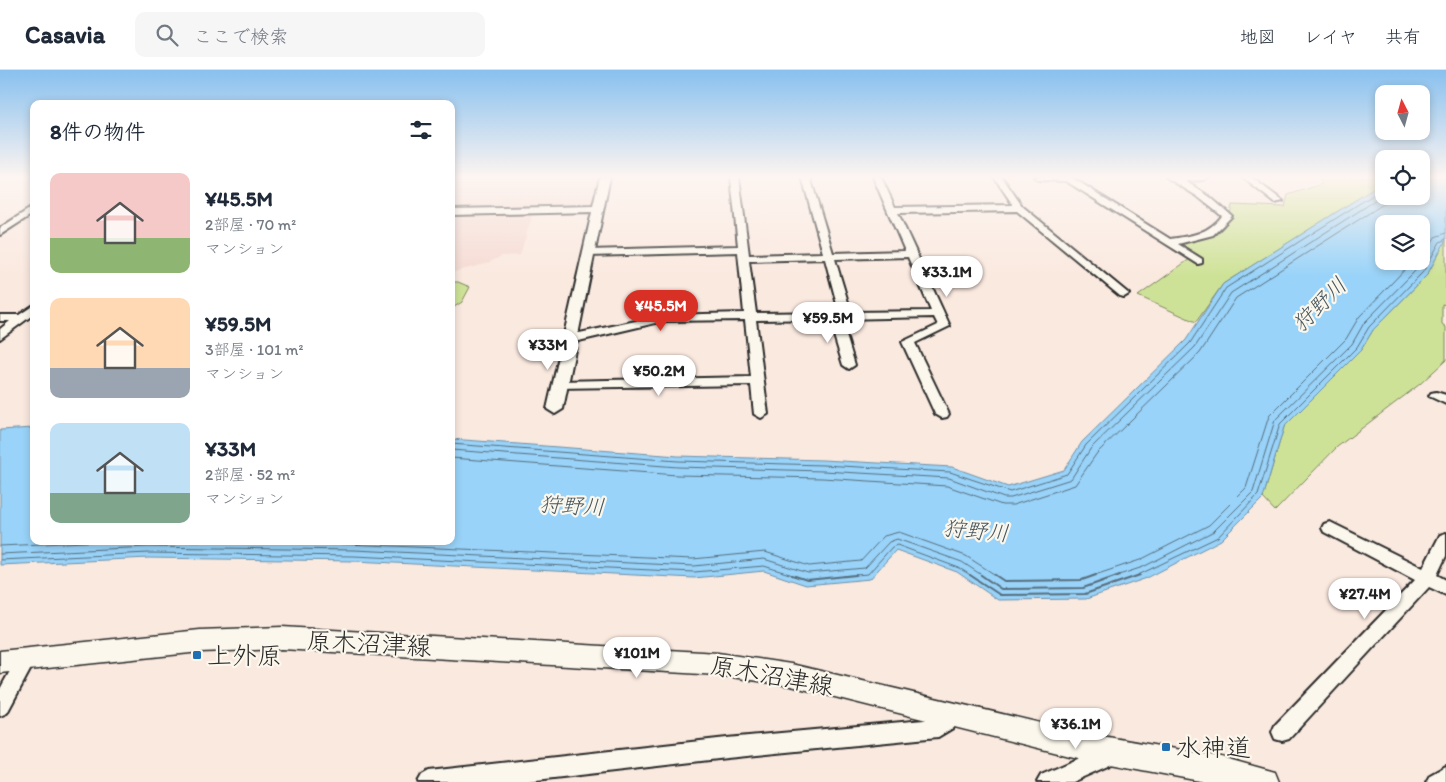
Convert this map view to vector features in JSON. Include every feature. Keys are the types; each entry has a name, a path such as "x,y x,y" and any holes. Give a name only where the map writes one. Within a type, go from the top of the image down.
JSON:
{"main road":[{"name":"原木沼津線","path":"0,662 200,641 282,638 718,664 791,675 1074,744 1119,751 1265,782"}],"street":[{"path":"455,212 581,210"},
{"path":"555,409 598,210"},
{"path":"738,210 752,317 761,414"},
{"path":"816,210 829,256 849,366"},
{"path":"892,210 944,326 908,342 942,414"},
{"path":"1023,210 1124,294"},
{"path":"1119,210 1198,261"},
{"path":"1171,242 1208,235 1217,229 1226,216 1220,210"},
{"path":"0,232 30,212"},
{"path":"0,218 30,218"},
{"path":"588,253 743,253 829,256 913,254"},
{"path":"0,335 30,311"},
{"path":"570,339 664,318 940,314"},
{"path":"0,318 22,318"},
{"path":"560,385 757,381"},
{"path":"1330,528 1446,588"},
{"path":"1282,732 1427,578 1446,539"},
{"path":"0,707 27,660"},
{"path":"429,782 727,748 938,728 956,716"},
{"path":"1048,782 1119,751"},
{"path":"1437,782 1446,776"}],"shaded area":[{"path":"533,213 520,255 502,256 485,264 455,272 455,215"}],"green space":[{"path":"1231,210 1339,210 1223,284 1196,322 1138,296 1194,256 1182,243 1216,234 1226,224"},
{"path":"1446,240 1446,305 1442,304 1442,324 1446,327 1446,360 1420,384 1337,447 1275,511 1263,498 1284,427 1361,350 1373,330 1427,275"},
{"path":"455,282 470,287 462,302 455,306"}],"water":[{"name":"狩野川","path":"1339,210 1446,210 1446,240 1430,269 1430,215 1375,215 1375,270 1430,270 1373,330 1361,350 1284,427 1263,498 1221,540 1147,578 1086,599 998,600 957,572 896,550 870,579 806,585 764,571 694,578 354,561 149,558 0,565 0,430 30,428 30,545 455,545 455,439 678,456 823,460 952,467 1008,487 1064,470 1082,442 1186,340 1223,284"}],"place":[{"name":"上外原","path":"197,655"},
{"name":"水神道","path":"1166,747"}]}
